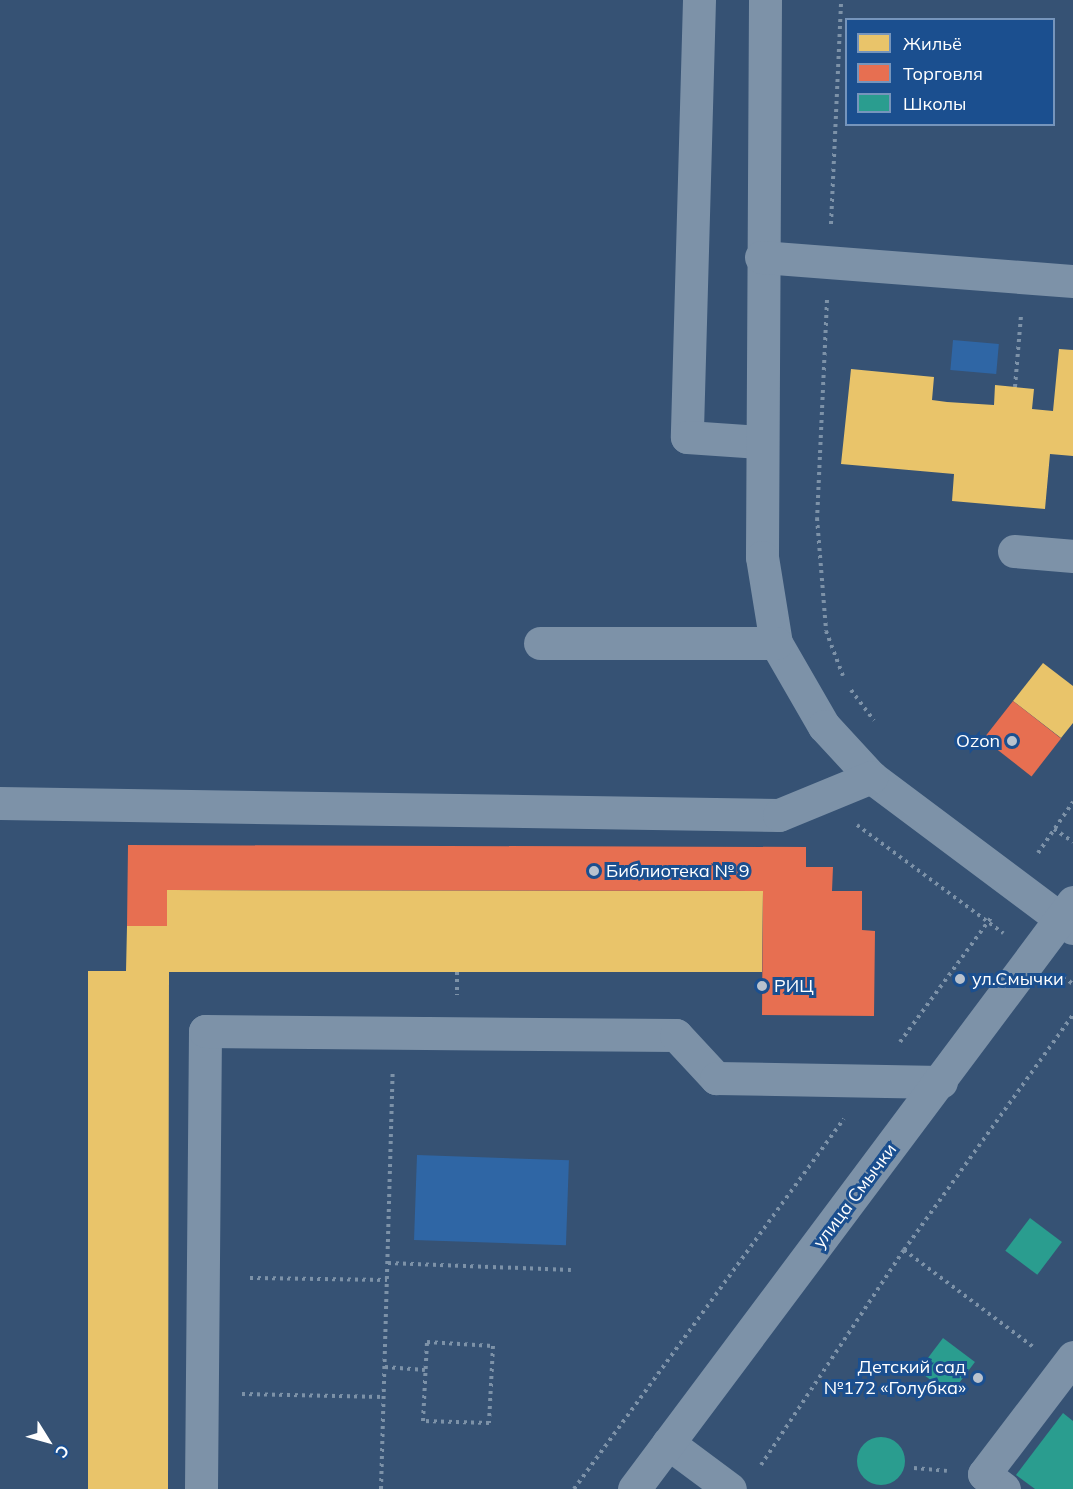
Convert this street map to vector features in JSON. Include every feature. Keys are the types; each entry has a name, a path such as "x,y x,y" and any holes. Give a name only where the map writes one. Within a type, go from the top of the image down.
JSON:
{"street":[{"path":"699,0 687,437 760,442"},
{"path":"765,0 760,442 762,557 776,643 824,726 871,777 1014,885 1069,917"},
{"path":"761,257 1073,280"},
{"path":"1014,551 1073,556"},
{"path":"540,643 776,643"},
{"path":"0,803 779,815 871,777"},
{"name":"улица Смычки","path":"634,1489 941,1082 1069,917"},
{"path":"201,1489 206,1031 676,1035 716,1078 941,1082"},
{"path":"1004,1489 984,1474 1068,1363"},
{"path":"669,1443 743,1481"}],"path":[{"path":"841,0 829,261 817,436 826,631 847,686 880,727"},
{"path":"1015,387 1019,346"},
{"path":"821,798 988,922"},
{"path":"574,1489 1039,852 1073,802"},
{"path":"1054,829 1073,842"},
{"path":"1029,845 1039,852"},
{"path":"743,1481 904,1250 1073,1015"},
{"path":"381,1489 394,1033"},
{"path":"904,1250 1068,1363"},
{"path":"388,1263 571,1269"},
{"path":"250,1278 387,1280"},
{"path":"427,1342 493,1346 489,1424 423,1421 425,1370 427,1342"},
{"path":"385,1367 425,1370"},
{"path":"242,1394 384,1397"}],"shaded area":[{"path":"953,340 999,344 996,374 950,370"},
{"path":"417,1155 569,1160 566,1245 414,1240"}],"building: Жильё":[{"path":"1059,349 1073,350 1073,456 1050,454 1045,509 952,501 954,474 841,464 851,369 934,377 932,400 947,402 994,405 995,385 1034,389 1032,409 1053,411"},
{"path":"1043,663 1073,686 1073,723 1061,738 1013,701"},
{"path":"167,890 763,891 762,972 169,972 168,1489 88,1489 88,971 126,971 127,926 167,926"}],"building: Торговля":[{"path":"1013,701 1061,739 1032,776 983,739"},
{"path":"128,845 806,847 806,867 833,867 832,891 862,891 862,930 875,931 874,1016 762,1015 763,891 167,890 167,926 127,926"}],"building: Школы":[{"path":"1030,1218 1062,1242 1037,1275 1005,1251"},
{"path":"943,1338 975,1362 950,1395 918,1371"},
{"path":"1063,1413 1073,1421 1073,1489 1035,1489 1016,1475"},
{"path":"881,1437 898,1444 905,1461 898,1478 881,1485 864,1478 857,1461 864,1444"}],"place":[{"name":"Ozon","path":"1012,741"},
{"name":"Библиотека № 9","path":"594,871"},
{"name":"ул.Смычки","path":"960,979"},
{"name":"РИЦ","path":"762,986"},
{"name":"Детский сад №172 «Голубка»","path":"978,1378"}]}
